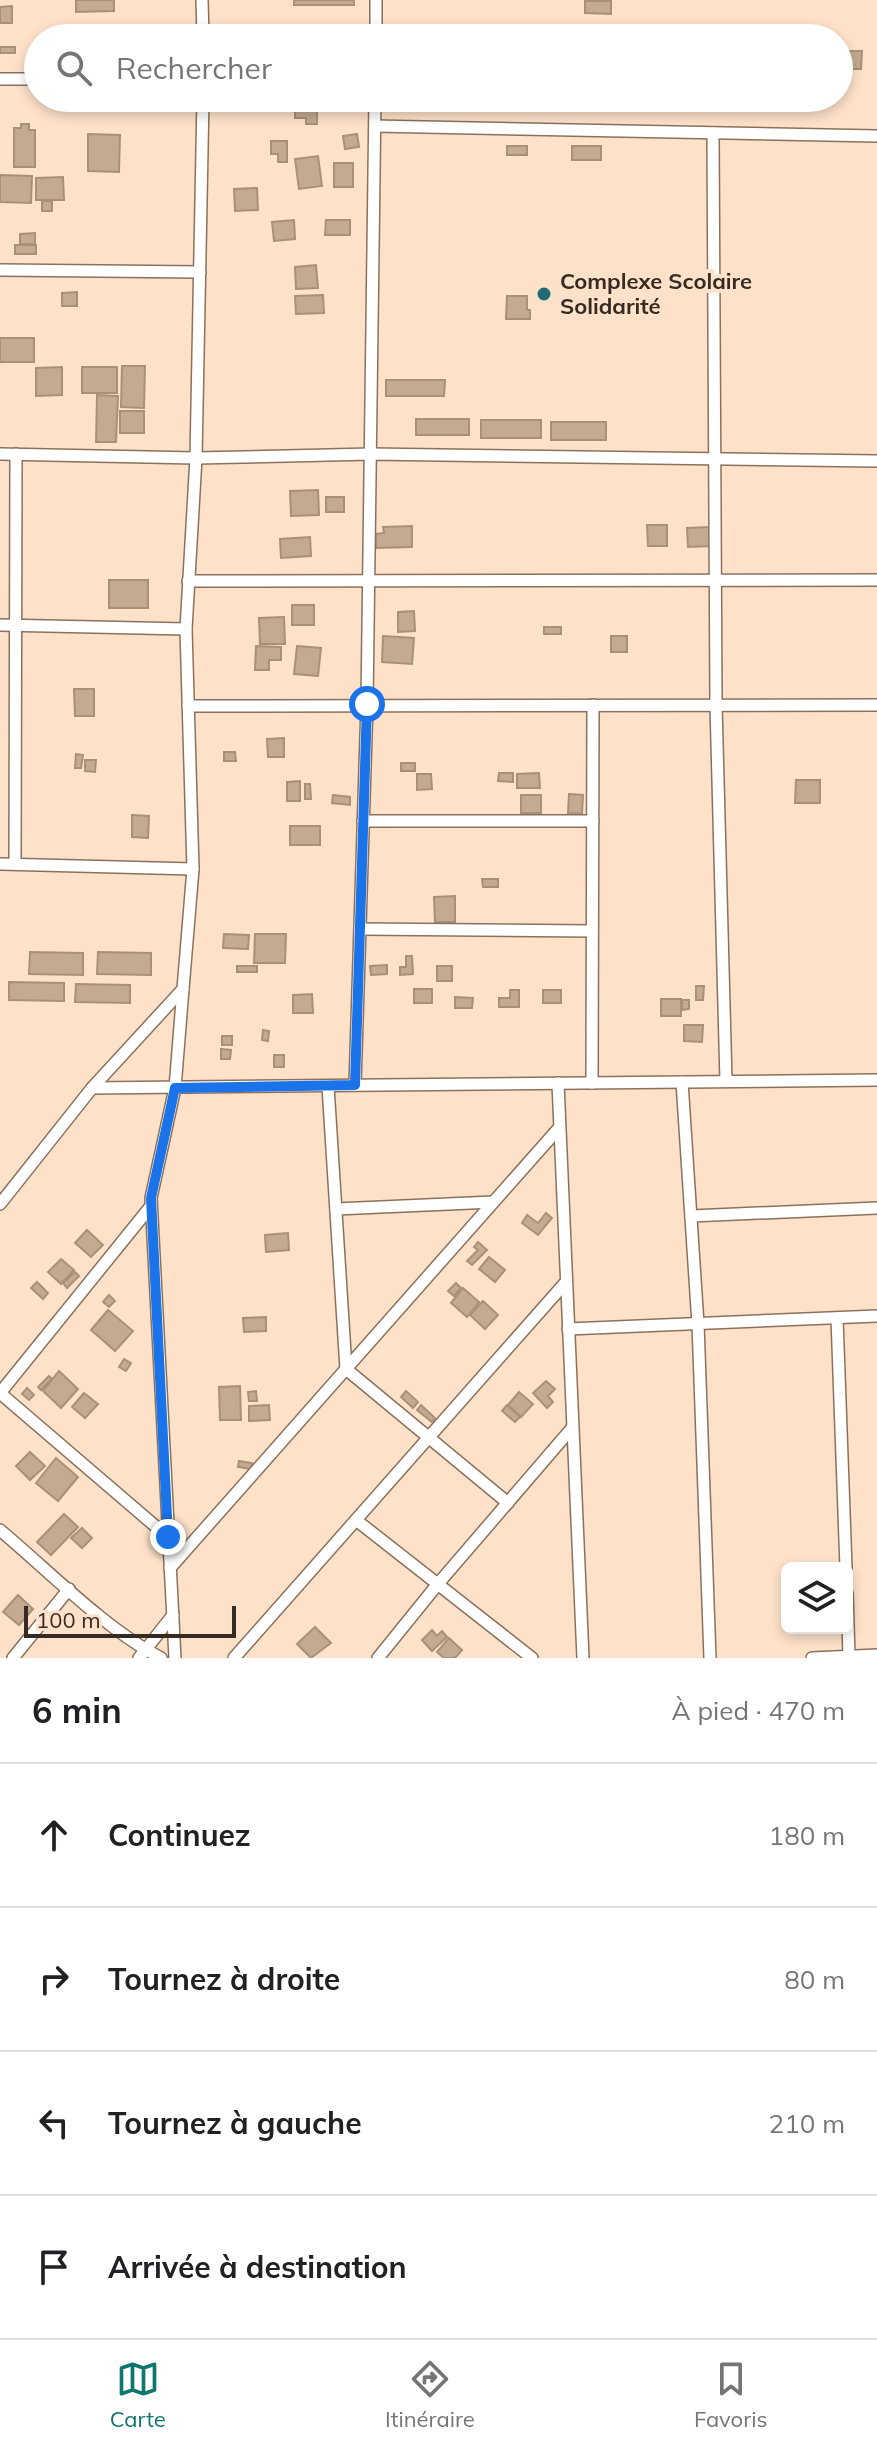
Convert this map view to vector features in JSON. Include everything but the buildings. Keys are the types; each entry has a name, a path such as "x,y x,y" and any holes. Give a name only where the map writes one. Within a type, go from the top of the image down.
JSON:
{"street":[{"path":"202,0 203,24"},
{"path":"376,0 376,24"},
{"path":"0,79 24,79"},
{"path":"175,1658 151,1206 175,1088 193,869 186,629 196,458 203,112"},
{"path":"355,1085 367,704 375,112"},
{"path":"375,126 877,136"},
{"path":"713,133 716,705 726,1081"},
{"path":"0,270 200,272"},
{"path":"0,454 196,458 371,454 877,461"},
{"path":"15,864 16,454"},
{"path":"188,581 877,580"},
{"path":"0,625 186,629"},
{"path":"592,1083 593,705"},
{"path":"188,706 877,705"},
{"path":"363,821 593,821"},
{"path":"0,864 193,869"},
{"path":"360,929 592,931"},
{"path":"0,1204 92,1088 183,989"},
{"path":"92,1088 877,1080"},
{"path":"682,1082 698,1324 710,1658"},
{"path":"558,1083 583,1658"},
{"path":"328,1086 346,1369 508,1503"},
{"path":"170,1568 559,1128"},
{"path":"336,1209 493,1202"},
{"path":"151,1206 0,1393 168,1537"},
{"path":"691,1216 877,1208"},
{"path":"234,1658 566,1282"},
{"path":"568,1329 877,1316"},
{"path":"837,1318 846,1562"},
{"path":"378,1658 572,1428"},
{"path":"356,1520 532,1658"},
{"path":"0,1530 142,1654 161,1658"},
{"path":"13,1658 69,1589"},
{"path":"142,1654 173,1615"},
{"path":"848,1634 849,1656"},
{"path":"812,1658 877,1655"}],"place":[{"name":"Complexe Scolaire Solidarité","path":"544,294"}],"route":[{"path":"168,1537 151,1198 175,1088 355,1085 367,704"}]}
